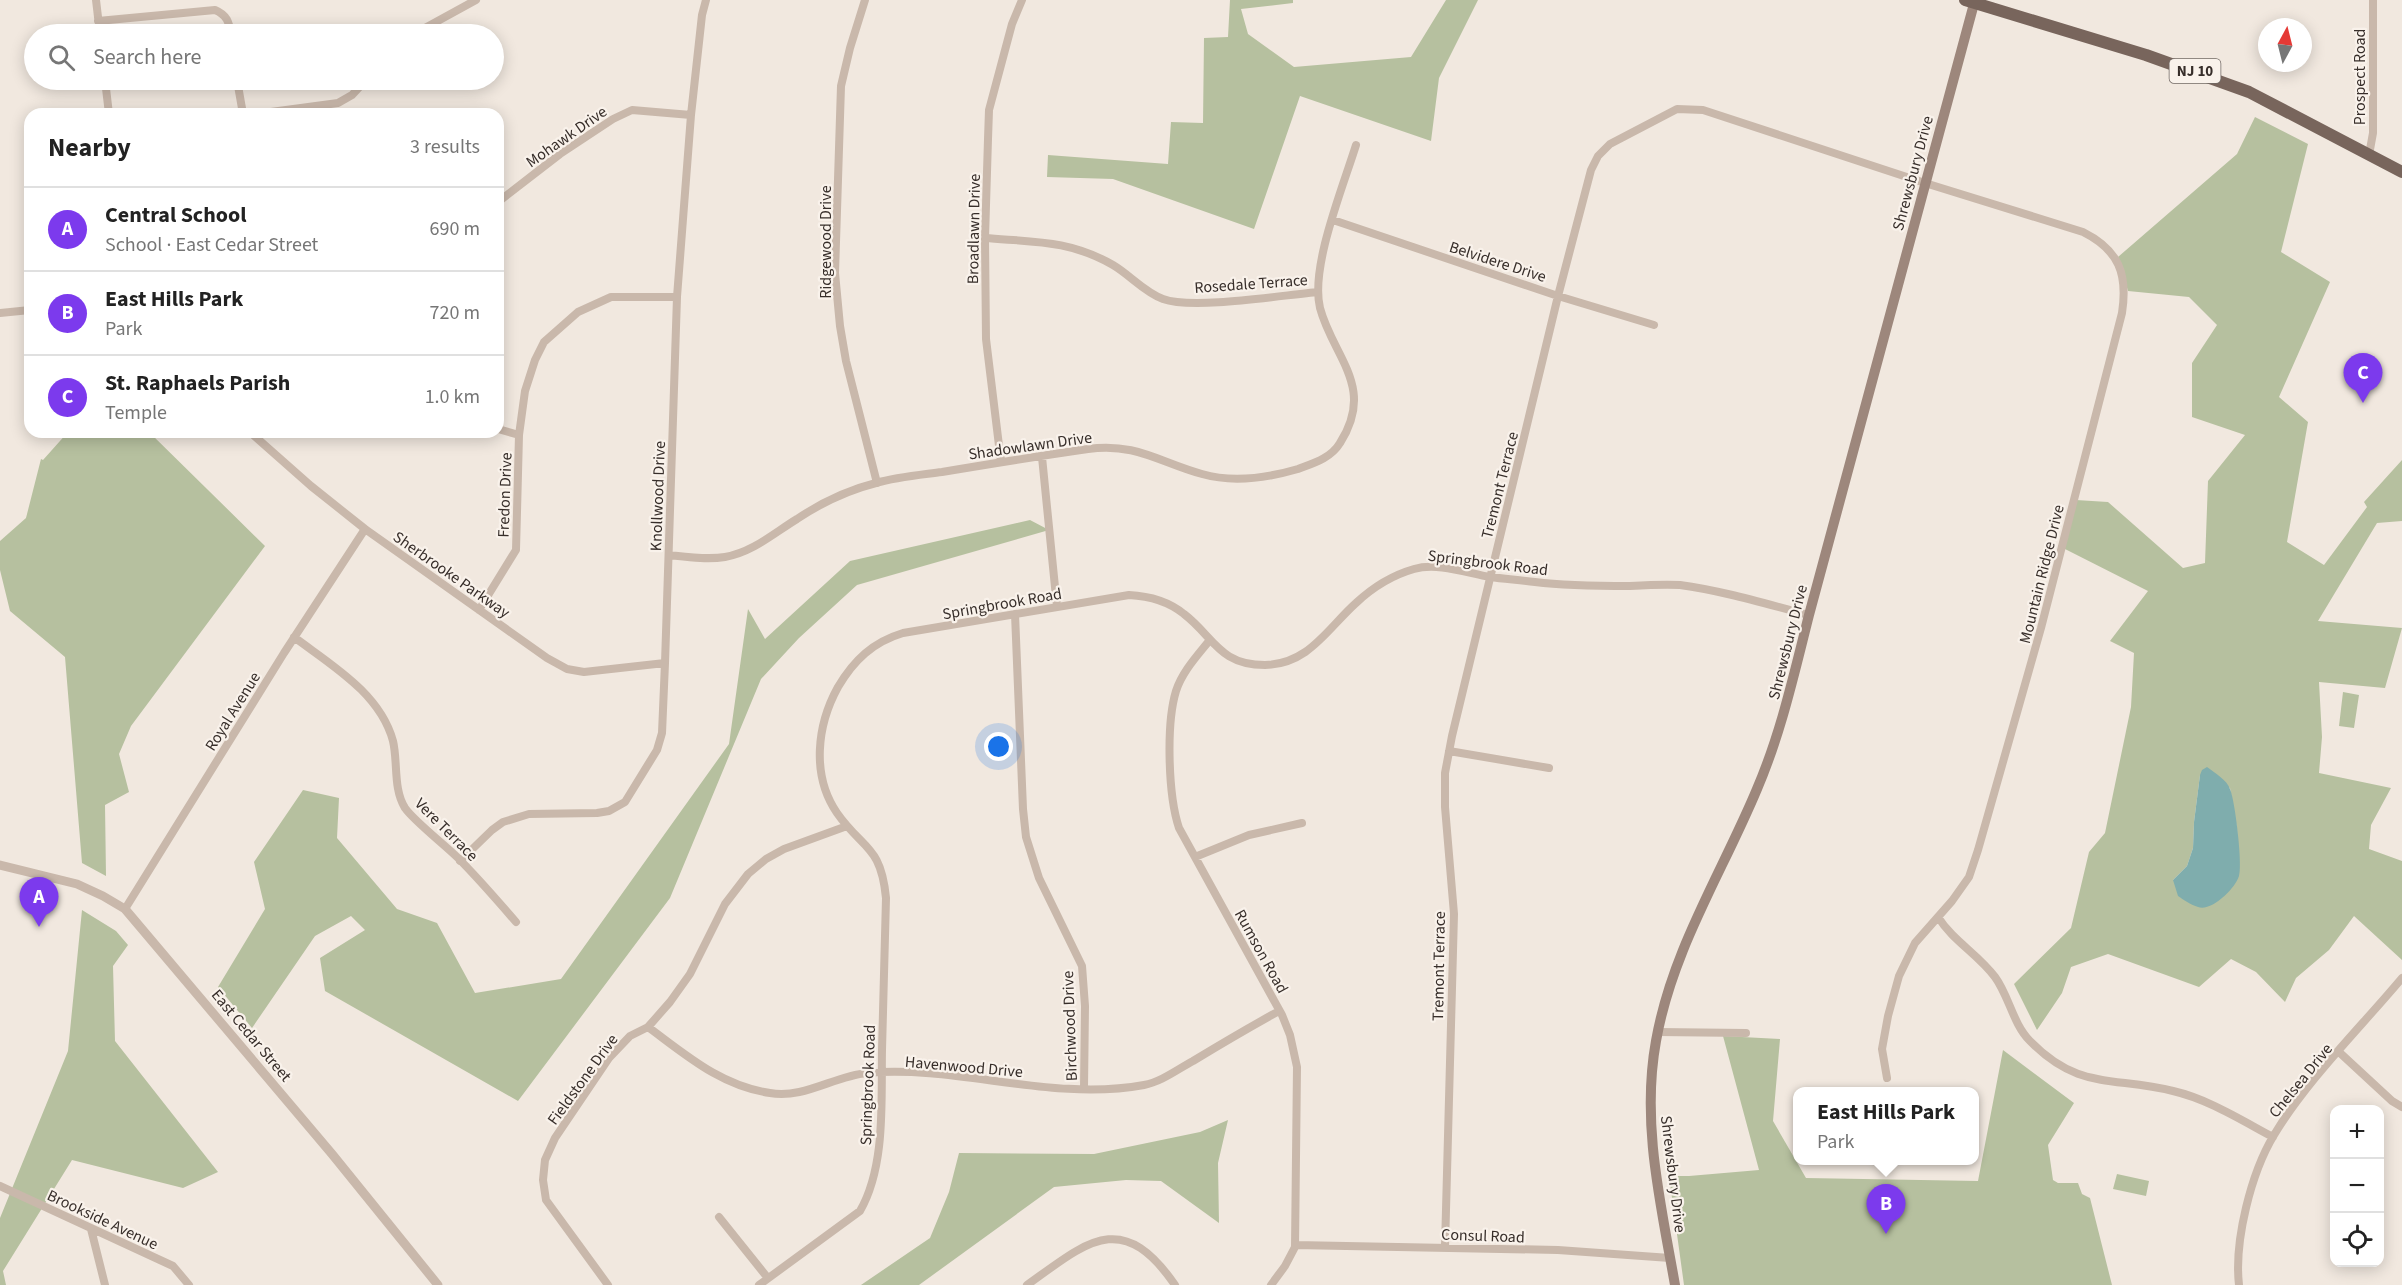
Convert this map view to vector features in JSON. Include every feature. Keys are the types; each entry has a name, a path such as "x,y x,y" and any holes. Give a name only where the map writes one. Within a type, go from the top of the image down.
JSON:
{"main road":[{"name":"NJ 10","path":"1971,1 2203,74 2249,92 2402,172"},
{"name":"Shrewsbury Drive","path":"1675,1285 1652,1143 1651,1094 1658,1032 1670,980 1685,942 1738,832 1772,752 1788,701 1971,1"}],"street":[{"path":"96,0 99,24"},
{"path":"432,24 476,0"},
{"name":"Knollwood Drive","path":"460,861 503,822 529,814 597,813 609,811 625,802 657,750 662,733 677,297 691,115 705,0"},
{"name":"Ridgewood Drive","path":"865,0 841,86 835,273 846,361 877,483"},
{"name":"Broadlawn Drive","path":"1001,462 986,339 984,238 989,110 1012,24 1022,0"},
{"name":"Prospect Road","path":"2369,154 2373,133 2372,0"},
{"path":"99,21 215,10 222,13 229,24"},
{"path":"106,90 109,108"},
{"path":"239,90 242,108"},
{"path":"301,108 338,103 357,90"},
{"name":"Tremont Terrace","path":"1445,1247 1453,938 1445,773 1558,296 1591,170 1598,156 1610,144 1677,109 1690,108 1925,183"},
{"name":"Mohawk Drive","path":"504,197 560,154 613,119 632,110 691,115"},
{"name":"Shadowlawn Drive","path":"669,555 702,558 725,557 744,551 759,545 822,504 877,483 1092,448 1115,448 1142,452 1201,474 1242,479 1282,473 1316,463 1332,453 1340,443 1348,427 1353,406 1353,386 1348,369 1324,318 1318,292 1319,267 1356,145"},
{"name":"Mountain Ridge Drive","path":"1887,1078 1882,1049 1899,976 1915,943 1952,901 1969,877 1978,850 2041,628 2122,313 2125,292 2122,272 2116,259 2098,239 2083,232 1925,183"},
{"name":"Belvidere Drive","path":"1333,220 1558,296 1654,325"},
{"name":"Rosedale Terrace","path":"984,238 1068,245 1114,266 1164,299 1202,303 1318,292"},
{"name":"Fredon Drive","path":"479,610 516,550 519,435 525,391 544,342 578,312 611,297 677,297"},
{"path":"0,313 24,311"},
{"path":"504,431 519,435"},
{"name":"Sherbrooke Parkway","path":"256,438 310,486 365,529 547,658 567,669 585,672 665,663"},
{"path":"259,441 262,438"},
{"path":"1042,457 1057,607"},
{"name":"Royal Avenue","path":"124,909 365,529"},
{"name":"Springbrook Road","path":"759,1285 860,1211 868,1196 880,1132 886,898 884,879 876,857 836,812 826,792 819,743 831,700 847,672 873,646 887,638 1120,595 1148,597 1166,603 1182,613 1221,651 1243,662 1259,664 1283,662 1298,657 1312,648 1356,602 1396,576 1427,566 1491,577 1587,586 1678,585 1713,591 1809,615"},
{"name":"Birchwood Drive","path":"1015,614 1026,837 1039,878 1082,966 1085,1005 1084,1088"},
{"name":"Vere Terrace","path":"294,638 354,682 369,699 386,723 393,741 399,792 405,808 460,861 516,921"},
{"name":"Rumson Road","path":"1209,641 1184,674 1176,690 1170,740 1172,798 1175,816 1195,857 1279,1011 1290,1035 1297,1067 1295,1245 1288,1261 1270,1285"},
{"path":"1449,751 1549,768"},
{"path":"1195,857 1249,835 1302,823"},
{"name":"Fieldstone Drive","path":"608,1285 546,1200 543,1180 545,1160 555,1138 609,1058 630,1036 648,1027 670,1002 690,974 725,904 748,874 766,859 784,849 847,826"},
{"name":"East Cedar Street","path":"0,865 77,884 96,892 124,909 332,1154 438,1285"},
{"path":"1938,918 1945,929 1981,960 1995,977 2028,1040 2054,1062 2080,1076 2172,1090 2200,1100 2273,1137"},
{"name":"Chelsea Drive","path":"2239,1285 2238,1252 2244,1218 2253,1183 2273,1137 2296,1102 2402,978"},
{"name":"Havenwood Drive","path":"648,1027 712,1074 743,1088 772,1094 795,1093 866,1073 942,1074 1024,1085 1084,1088 1146,1085 1167,1076 1279,1011"},
{"path":"1658,1032 1746,1033"},
{"path":"2339,1052 2392,1101 2402,1107"},
{"name":"Brookside Avenue","path":"0,1186 173,1266 189,1285"},
{"path":"719,1217 768,1277"},
{"path":"91,1229 105,1285"},
{"path":"1028,1285 1079,1247 1093,1241 1107,1239 1123,1241 1140,1247 1156,1258 1175,1285"},
{"name":"Consul Road","path":"1295,1245 1558,1250 1670,1258"}],"green space":[{"path":"1230,0 1293,0 1293,3 1241,9 1248,34 1294,67 1411,57 1446,0 1478,0 1439,78 1431,141 1300,96 1254,229 1113,179 1047,177 1048,155 1168,164 1171,122 1203,123 1204,38 1228,37"},
{"path":"2255,117 2308,144 2281,252 2330,282 2279,397 2308,422 2287,542 2324,565 2367,507 2364,502 2402,460 2402,521 2377,523 2318,621 2402,628 2385,688 2319,682 2322,737 2319,773 2391,788 2371,825 2369,849 2402,861 2402,960 2354,916 2329,950 2296,978 2285,1002 2256,972 2231,959 2199,987 2108,954 2071,967 2062,993 2037,1030 2014,984 2071,928 2089,852 2105,833 2131,707 2134,653 2110,641 2148,591 2063,548 2076,500 2108,502 2183,568 2205,563 2208,481 2245,435 2192,417 2192,363 2217,325 2189,297 2128,291 2118,257 2237,154","holes":["2200,775 2230,788 2237,829 2239,876 2173,880 2187,866 2193,848"]},
{"path":"63,438 155,438 265,546 131,726 119,754 129,792 105,805 106,876 82,863 65,657 10,611 0,570 0,541 26,518 41,459 43,460"},
{"path":"1030,520 1049,530 857,585 799,638 761,679 670,898 518,1101 325,991 320,958 365,930 351,916 315,936 252,1028 218,987 265,909 254,862 303,790 339,798 337,838 397,909 437,923 475,993 561,979 729,744 748,609 765,639 850,561"},
{"path":"2343,692 2359,695 2354,728 2339,726"},
{"path":"82,910 116,931 128,945 113,966 115,1041 218,1172 183,1188 72,1160 3,1271 6,1285 0,1285 0,1218 68,1051"},
{"path":"1723,1036 1780,1039 1773,1121 1793,1156 1793,1165 1798,1165 1806,1178 1978,1181 2003,1050 2074,1103 2048,1145 2053,1180 2058,1183 2078,1183 2082,1194 2090,1198 2112,1285 1684,1285 1669,1176 1759,1170"},
{"path":"1228,1120 1218,1163 1219,1223 1161,1181 1126,1180 1054,1187 919,1285 861,1285 930,1238 949,1192 959,1153 1094,1154 1200,1132"},
{"path":"2117,1174 2149,1181 2146,1196 2113,1189"}],"water":[{"path":"2207,767 2224,780 2230,789 2238,833 2240,870 2237,881 2228,893 2216,903 2203,908 2178,896 2173,880 2187,866 2193,848 2200,775"}],"place":[{"name":"St. Raphaels Parish","path":"2363,403"},
{"name":"Central School","path":"39,927"},
{"name":"East Hills Park","path":"1886,1234"}]}
